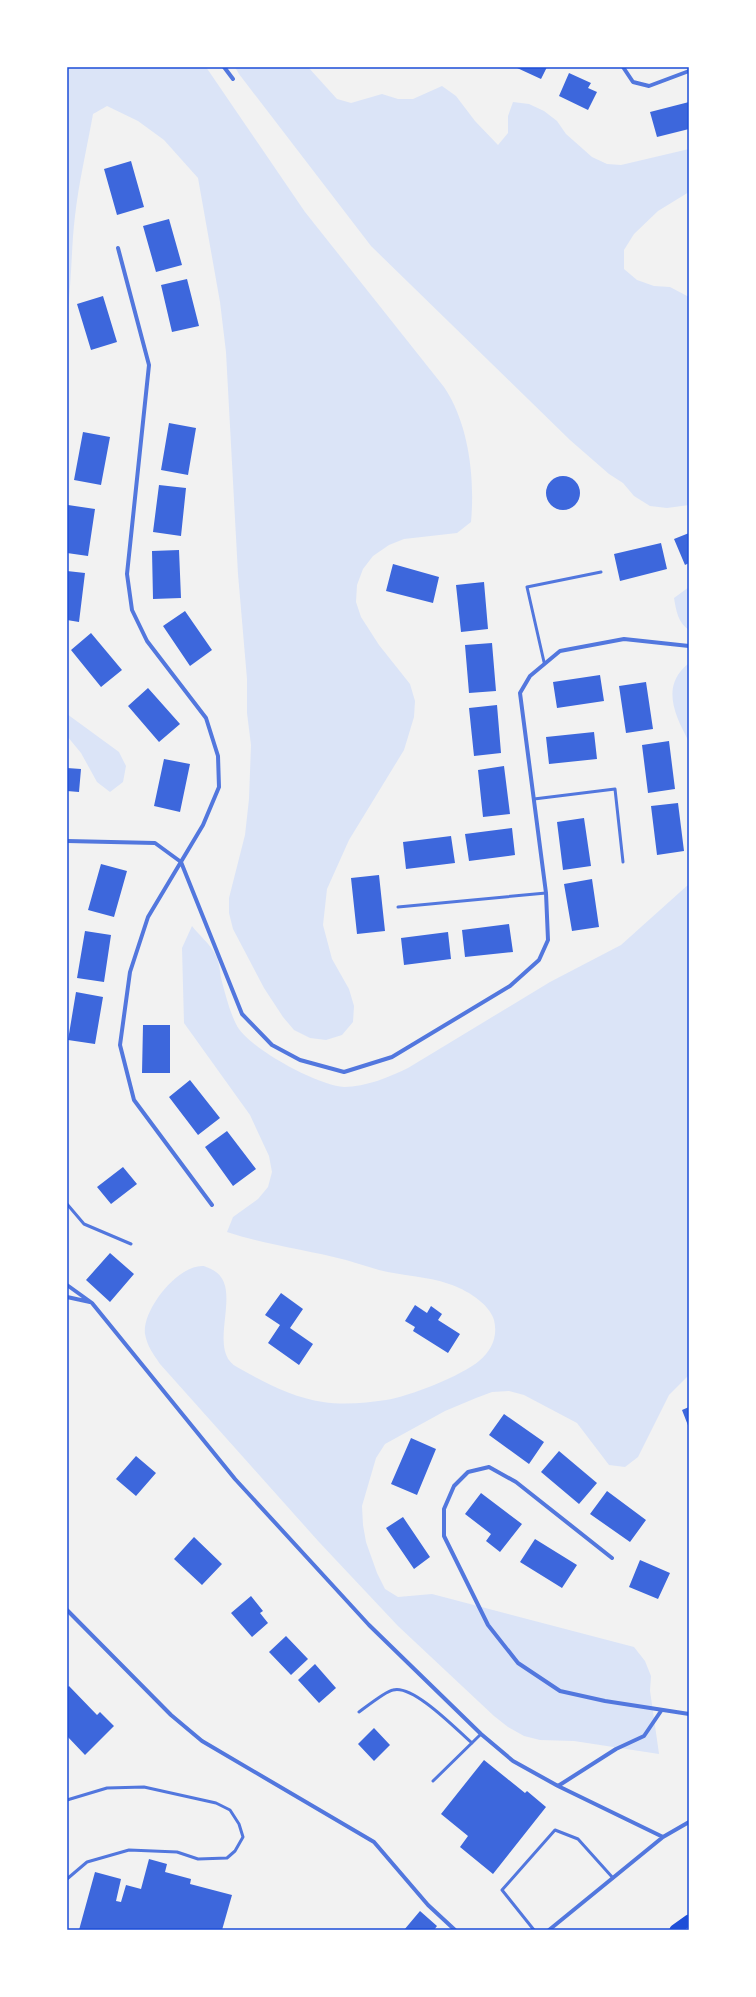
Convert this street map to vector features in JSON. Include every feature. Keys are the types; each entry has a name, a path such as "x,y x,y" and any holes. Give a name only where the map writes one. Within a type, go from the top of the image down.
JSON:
{"highway":[{"path":"675,1930 689,1920"}],"street":[{"path":"224,67 233,79"},
{"path":"623,67 633,82 649,86 689,71"},
{"path":"118,248 134,303 148,365 127,574 132,610 147,641 206,718 218,756 219,787 203,825 148,917 130,972 120,1045 134,1100 212,1205"},
{"path":"67,841 155,843 181,862 242,1014 272,1045 300,1060 344,1072 392,1056 510,986 538,960 548,940 546,893 520,693 530,676 544,662 560,650 624,639 689,646"},
{"path":"67,1284 92,1303 235,1479 369,1625 481,1734 513,1760 558,1786 664,1837"},
{"path":"67,1297 92,1303"},
{"path":"612,1558 516,1482 489,1467 468,1472 454,1486 444,1509 444,1536 488,1624 518,1664 560,1691 661,1711 689,1714"},
{"path":"67,1610 171,1715 202,1741 374,1842 428,1906 455,1930"},
{"path":"558,1786 616,1749 644,1736 661,1711"},
{"path":"549,1930 664,1837 689,1822"}],"lane":[{"path":"544,662 528,587 601,572"},
{"path":"534,799 615,789 623,862"},
{"path":"398,907 546,893"},
{"path":"67,1204 84,1224 131,1244"},
{"path":"359,1712 393,1690 406,1691 435,1711 472,1743"},
{"path":"433,1781 481,1734"},
{"path":"67,1800 107,1788 144,1788 158,1790 216,1803 230,1810 239,1824 243,1837 235,1851 227,1858 198,1859 177,1852 129,1850 87,1862 67,1879"},
{"path":"534,1930 502,1890 555,1830 578,1839 614,1878"}],"shaded area":[{"path":"67,67 206,67 305,212 444,387 453,402 465,434 471,470 471,522 457,533 404,539 389,545 373,556 363,569 357,585 356,602 361,617 379,645 410,684 415,701 414,717 404,750 349,840 327,889 323,925 332,959 349,989 354,1006 353,1022 342,1035 326,1040 310,1038 294,1030 283,1017 264,988 233,929 229,913 229,898 245,835 249,799 251,745 247,713 247,679 238,574 226,352 220,302 198,178 164,140 138,121 107,106 93,114 77,203 67,314"},
{"path":"235,67 308,67 337,99 351,103 382,94 398,99 413,99 442,86 456,96 475,121 498,145 508,133 508,116 513,102 529,104 544,111 557,121 566,134 592,157 607,164 621,165 689,149 689,192 658,211 634,234 624,250 624,269 637,280 654,286 670,287 689,297 689,505 667,508 650,506 634,496 623,483 609,474 570,440 371,246"},
{"path":"689,587 689,630 680,620 674,598"},
{"path":"689,663 689,742 675,711 673,691 675,681 680,672"},
{"path":"67,714 119,752 126,766 123,782 110,792 97,782 81,753 67,736"},
{"path":"689,884 689,1375 669,1395 638,1457 625,1467 609,1465 577,1423 524,1395 509,1391 492,1392 445,1411 385,1444 376,1458 362,1506 366,1542 377,1573 385,1589 398,1597 432,1594 634,1647 645,1661 651,1676 650,1691 659,1754 574,1741 540,1740 524,1736 508,1727 494,1716 398,1626 319,1542 160,1364 149,1346 145,1334 149,1313 155,1301 164,1290 183,1272 194,1267 204,1266 211,1269 221,1277 226,1289 224,1346 228,1358 237,1367 268,1384 301,1397 323,1402 347,1403 371,1402 408,1395 461,1373 484,1357 491,1347 495,1332 494,1320 482,1302 455,1286 432,1279 379,1270 331,1256 242,1237 227,1232 233,1217 258,1199 268,1187 272,1172 269,1156 250,1115 184,1023 182,948 192,926 216,956 229,1007 236,1024 243,1034 268,1054 302,1073 333,1085 352,1087 377,1081 408,1068 550,982 621,945"}],"building":[{"path":"515,67 547,67 541,79"},
{"path":"569,73 591,83 588,88 597,92 588,110 559,96"},
{"path":"689,102 689,129 657,137 650,112"},
{"path":"131,161 144,207 117,215 104,169"},
{"path":"169,219 182,265 156,272 143,226"},
{"path":"187,279 199,326 172,332 161,285"},
{"path":"103,296 117,342 91,350 77,304"},
{"path":"169,423 196,428 188,475 161,470"},
{"path":"83,432 110,437 101,485 74,480"},
{"path":"560,476 566,476 570,477 577,483 580,493 579,500 573,507 566,510 560,510 556,509 549,503 546,496 546,490 547,486 553,479"},
{"path":"159,485 186,488 181,536 153,532"},
{"path":"68,505 95,509 88,556 67,553"},
{"path":"689,533 689,563 685,565 674,539"},
{"path":"661,543 667,569 620,581 614,554"},
{"path":"179,550 181,598 153,599 152,551"},
{"path":"393,564 439,577 433,603 386,591"},
{"path":"67,571 85,573 79,622 67,620"},
{"path":"484,582 488,629 461,632 456,585"},
{"path":"185,611 212,650 190,666 163,626"},
{"path":"91,633 122,670 101,687 71,650"},
{"path":"492,643 496,691 469,693 465,645"},
{"path":"600,675 604,701 557,708 553,682"},
{"path":"646,682 653,729 626,733 619,686"},
{"path":"148,688 180,724 159,742 128,706"},
{"path":"497,705 501,753 474,756 469,708"},
{"path":"594,732 597,759 549,764 546,737"},
{"path":"669,741 675,789 648,793 642,745"},
{"path":"164,759 190,764 180,812 154,806"},
{"path":"504,766 510,814 483,817 478,770"},
{"path":"67,768 81,769 79,792 67,791"},
{"path":"678,803 684,851 657,855 651,806"},
{"path":"584,818 591,866 563,870 557,822"},
{"path":"512,828 515,855 469,861 465,834"},
{"path":"451,836 455,863 406,869 403,842"},
{"path":"101,864 127,871 114,917 88,910"},
{"path":"379,875 385,931 357,934 351,878"},
{"path":"592,879 599,927 572,931 564,884"},
{"path":"509,924 513,952 465,957 462,930"},
{"path":"85,931 111,935 104,982 77,978"},
{"path":"448,932 451,959 404,965 401,938"},
{"path":"76,992 103,997 95,1044 68,1040"},
{"path":"143,1025 170,1025 170,1073 142,1073"},
{"path":"190,1080 220,1118 198,1135 169,1097"},
{"path":"227,1131 256,1169 233,1186 205,1147"},
{"path":"123,1167 137,1184 111,1204 97,1187"},
{"path":"110,1253 134,1274 110,1302 86,1280"},
{"path":"281,1293 303,1309 290,1328 313,1344 299,1365 268,1343 280,1325 265,1315"},
{"path":"415,1305 427,1313 431,1306 442,1314 438,1320 460,1334 448,1353 413,1331 415,1327 405,1321"},
{"path":"689,1407 689,1428 682,1410"},
{"path":"504,1414 544,1442 529,1464 489,1435"},
{"path":"411,1438 436,1449 417,1495 391,1484"},
{"path":"559,1451 597,1483 579,1504 541,1472"},
{"path":"136,1456 156,1473 136,1496 116,1479"},
{"path":"607,1491 646,1520 630,1542 590,1514"},
{"path":"481,1493 522,1524 500,1552 486,1541 491,1534 465,1514"},
{"path":"403,1517 430,1557 414,1569 386,1528"},
{"path":"194,1537 222,1564 202,1585 174,1559"},
{"path":"535,1539 577,1565 562,1588 520,1562"},
{"path":"640,1560 670,1573 658,1599 629,1587"},
{"path":"251,1596 263,1611 260,1613 268,1623 252,1637 231,1613"},
{"path":"286,1636 308,1659 291,1675 269,1652"},
{"path":"315,1664 336,1688 319,1703 298,1680"},
{"path":"69,1686 97,1715 100,1712 114,1726 85,1755 67,1736 67,1688"},
{"path":"374,1728 390,1745 374,1761 358,1744"},
{"path":"484,1760 525,1793 527,1791 546,1807 493,1874 460,1847 468,1836 441,1814"},
{"path":"149,1859 167,1864 165,1872 191,1879 190,1884 232,1895 222,1930 79,1930 95,1872 121,1879 116,1901 121,1902 126,1885 141,1889"},
{"path":"420,1911 437,1926 434,1930 404,1930"}]}
